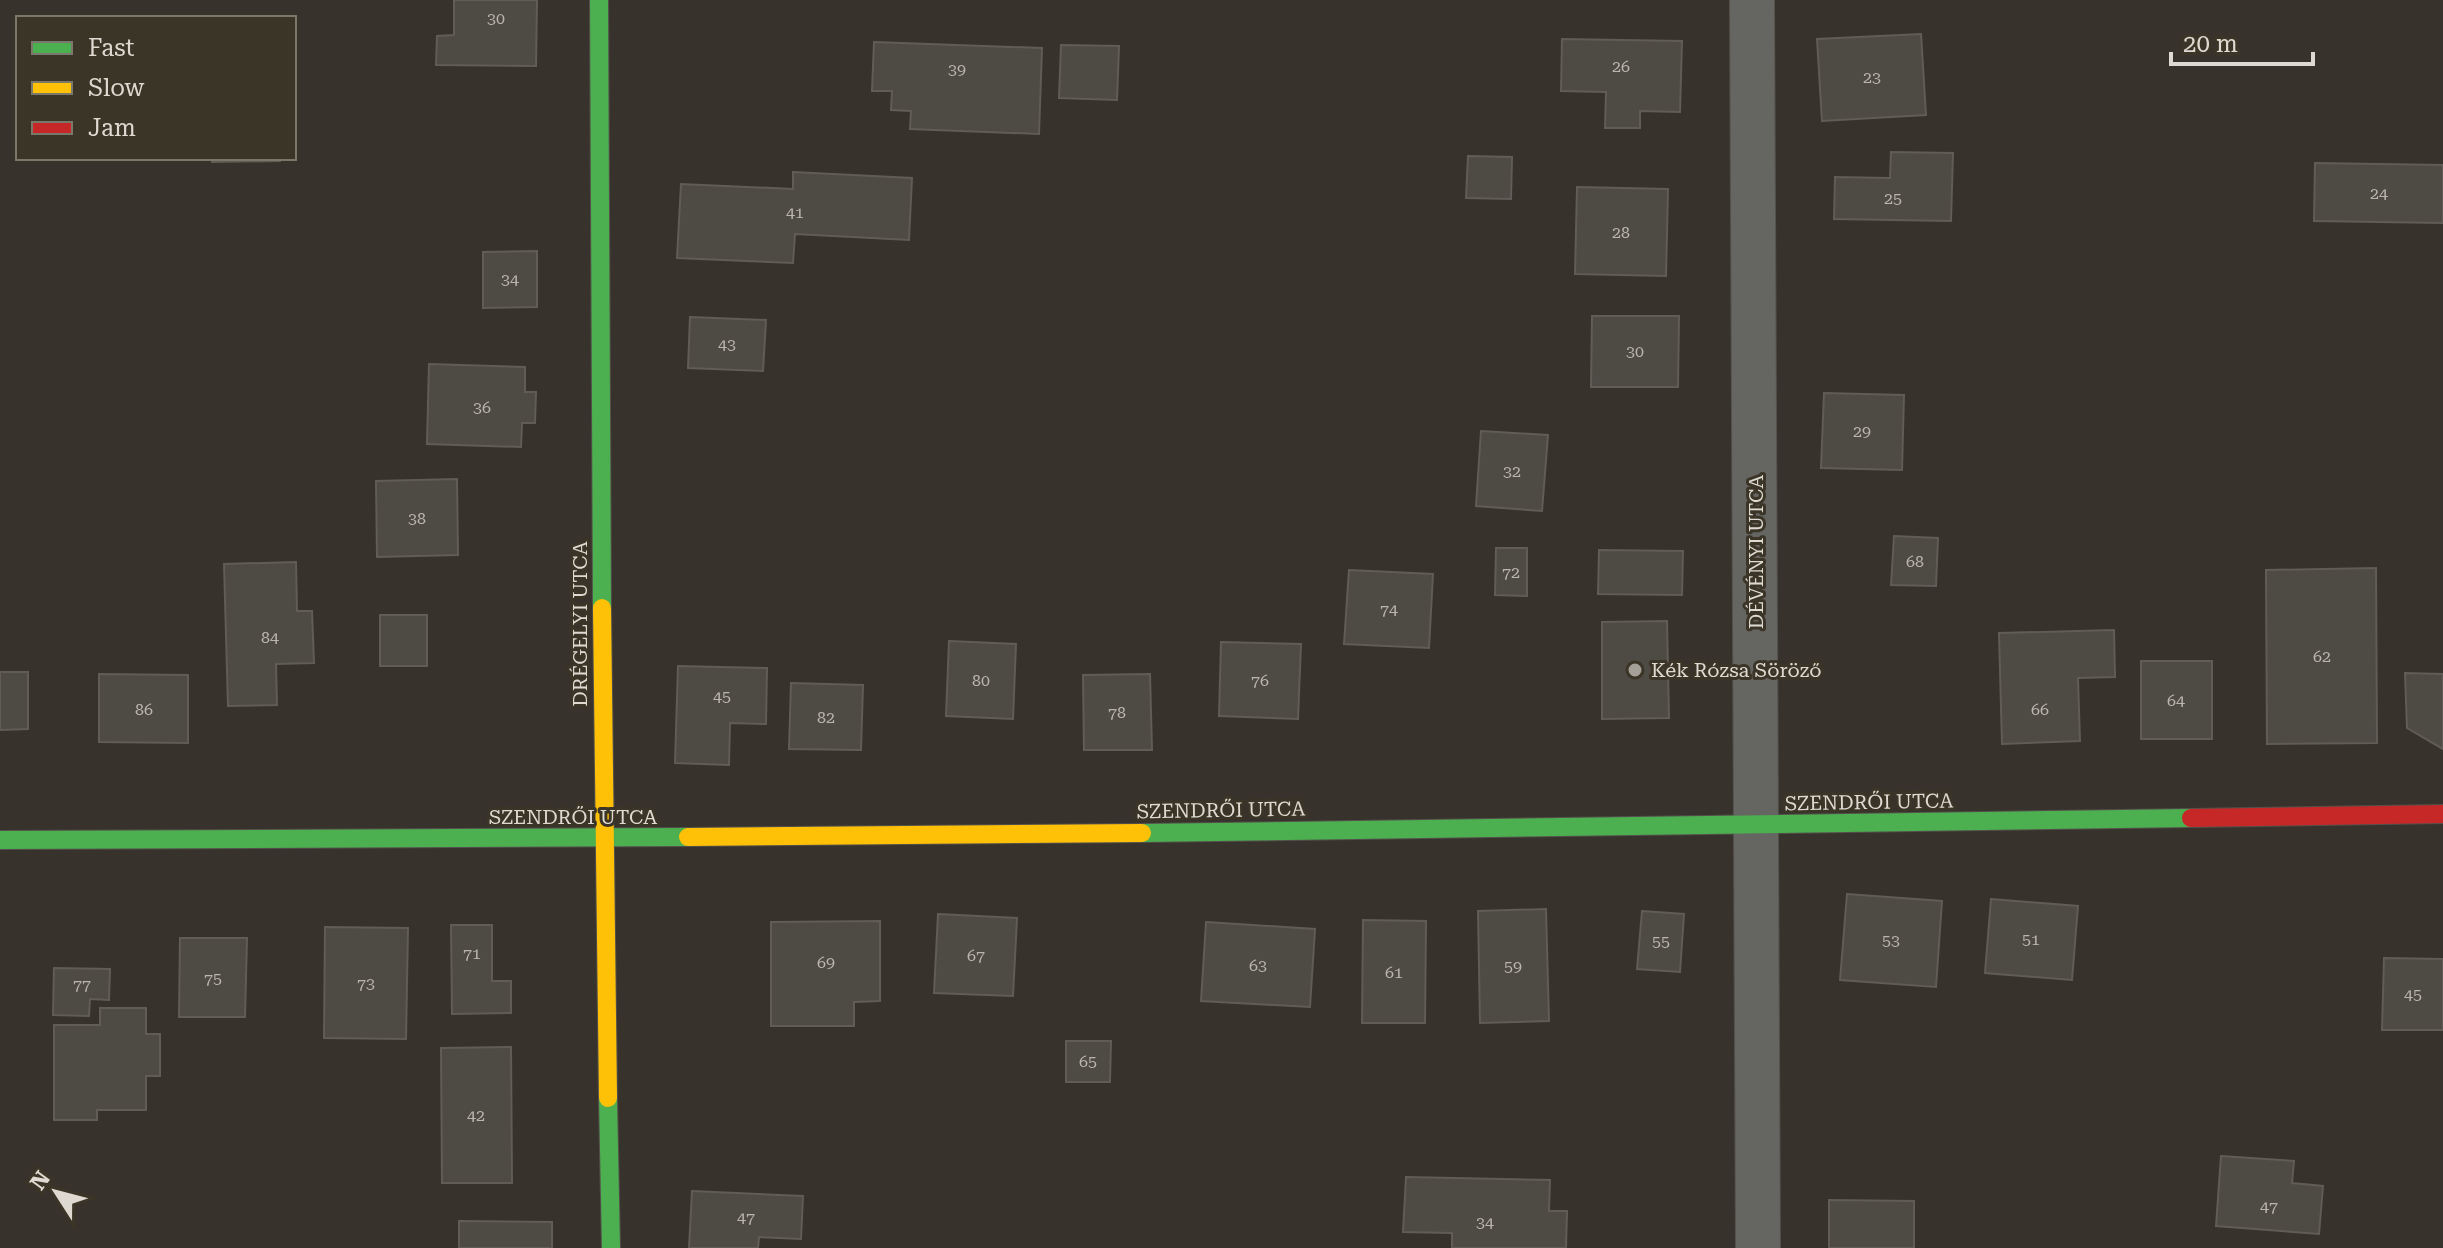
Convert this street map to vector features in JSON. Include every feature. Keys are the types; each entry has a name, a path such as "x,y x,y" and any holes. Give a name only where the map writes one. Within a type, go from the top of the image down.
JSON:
{"street":[{"name":"DRÉGELYI UTCA","path":"599,0 603,840 611,1248"},
{"name":"DÉVÉNYI UTCA","path":"1752,0 1738,826 1758,1248"},
{"name":"SZENDRŐI UTCA","path":"0,840 603,840 2443,814"}],"building":[{"path":"454,0 537,0 536,66 436,65 437,36 454,35"},
{"path":"1921,34 1926,115 1822,121 1817,39"},
{"path":"1562,39 1682,41 1680,112 1640,111 1640,128 1605,128 1606,92 1561,91"},
{"path":"874,42 1042,48 1039,134 910,129 911,111 891,110 892,91 872,91"},
{"path":"1061,45 1119,46 1117,100 1059,98"},
{"path":"1891,152 1953,153 1951,221 1834,219 1835,177 1890,178"},
{"path":"1468,156 1512,157 1511,199 1466,198"},
{"path":"212,160 280,160 280,161"},
{"path":"2315,163 2443,165 2443,223 2314,221"},
{"path":"793,172 912,178 909,240 795,234 793,263 677,258 681,184 793,189"},
{"path":"1577,187 1668,189 1666,276 1575,274"},
{"path":"537,251 537,307 483,308 483,252"},
{"path":"1592,316 1679,316 1678,387 1591,387"},
{"path":"690,317 766,320 763,371 688,368"},
{"path":"429,364 525,367 525,392 536,392 535,423 522,423 521,447 427,444"},
{"path":"1824,393 1904,395 1902,470 1821,468"},
{"path":"1481,431 1548,435 1542,511 1476,506"},
{"path":"457,479 458,555 377,557 376,481"},
{"path":"1894,536 1938,538 1936,586 1891,585"},
{"path":"1496,548 1527,548 1527,596 1495,595"},
{"path":"1599,550 1683,551 1682,595 1598,594"},
{"path":"296,562 297,611 312,611 314,663 276,664 277,705 228,706 224,564"},
{"path":"2376,568 2377,743 2267,744 2266,570"},
{"path":"1349,570 1433,574 1429,648 1344,644"},
{"path":"380,615 427,615 427,666 380,666"},
{"name":"Kék Rózsa Söröző","path":"1667,621 1669,718 1602,719 1602,622"},
{"path":"2114,630 2115,677 2078,678 2080,741 2002,744 1999,633"},
{"path":"949,641 1016,644 1013,719 946,716"},
{"path":"1221,642 1301,644 1298,719 1219,716"},
{"path":"2141,661 2212,661 2212,739 2141,739"},
{"path":"678,666 767,668 766,724 730,723 729,765 675,763"},
{"path":"0,672 28,672 28,729 0,730"},
{"path":"2405,673 2443,674 2443,749 2407,728"},
{"path":"99,674 188,675 188,743 99,742"},
{"path":"1150,674 1152,750 1084,750 1083,675"},
{"path":"791,683 863,685 861,750 789,749"},
{"path":"1847,894 1942,901 1936,987 1840,980"},
{"path":"1991,899 2078,906 2072,980 1985,973"},
{"path":"1546,909 1549,1021 1480,1023 1478,911"},
{"path":"1642,911 1684,914 1680,972 1637,969"},
{"path":"938,914 1017,918 1013,996 934,993"},
{"path":"1363,920 1426,921 1425,1023 1362,1023"},
{"path":"880,921 880,1001 854,1002 854,1026 771,1026 771,922"},
{"path":"1206,922 1315,929 1310,1007 1201,1001"},
{"path":"451,925 492,925 492,981 511,981 511,1013 452,1014"},
{"path":"325,927 408,928 406,1039 324,1038"},
{"path":"180,938 247,938 245,1017 179,1017"},
{"path":"2384,958 2443,959 2443,1030 2382,1030"},
{"path":"54,968 110,969 109,1000 90,999 89,1016 53,1015"},
{"path":"100,1008 146,1008 146,1034 160,1034 160,1076 146,1076 146,1110 97,1110 97,1120 54,1120 54,1025 100,1025"},
{"path":"1066,1041 1111,1041 1110,1082 1066,1082"},
{"path":"511,1047 512,1183 442,1183 441,1048"},
{"path":"2221,1156 2294,1161 2292,1183 2323,1186 2319,1234 2216,1226"},
{"path":"1406,1177 1550,1180 1549,1211 1567,1211 1566,1248 1452,1248 1452,1233 1403,1232"},
{"path":"692,1191 803,1196 801,1239 759,1237 758,1248 689,1248"},
{"path":"1829,1200 1914,1201 1914,1248 1829,1248"},
{"path":"459,1221 552,1222 552,1248 459,1248"}],"traffic: fast":[{"path":"599,0 602,608"},
{"path":"1142,833 2191,818"},
{"path":"0,840 688,837"},
{"path":"608,1098 611,1248"}],"traffic: slow":[{"path":"602,608 608,1098"},
{"path":"688,837 1142,833"}],"traffic: jam":[{"path":"2191,818 2443,814"}],"place":[{"name":"Kék Rózsa Söröző","path":"1635,670"}]}
